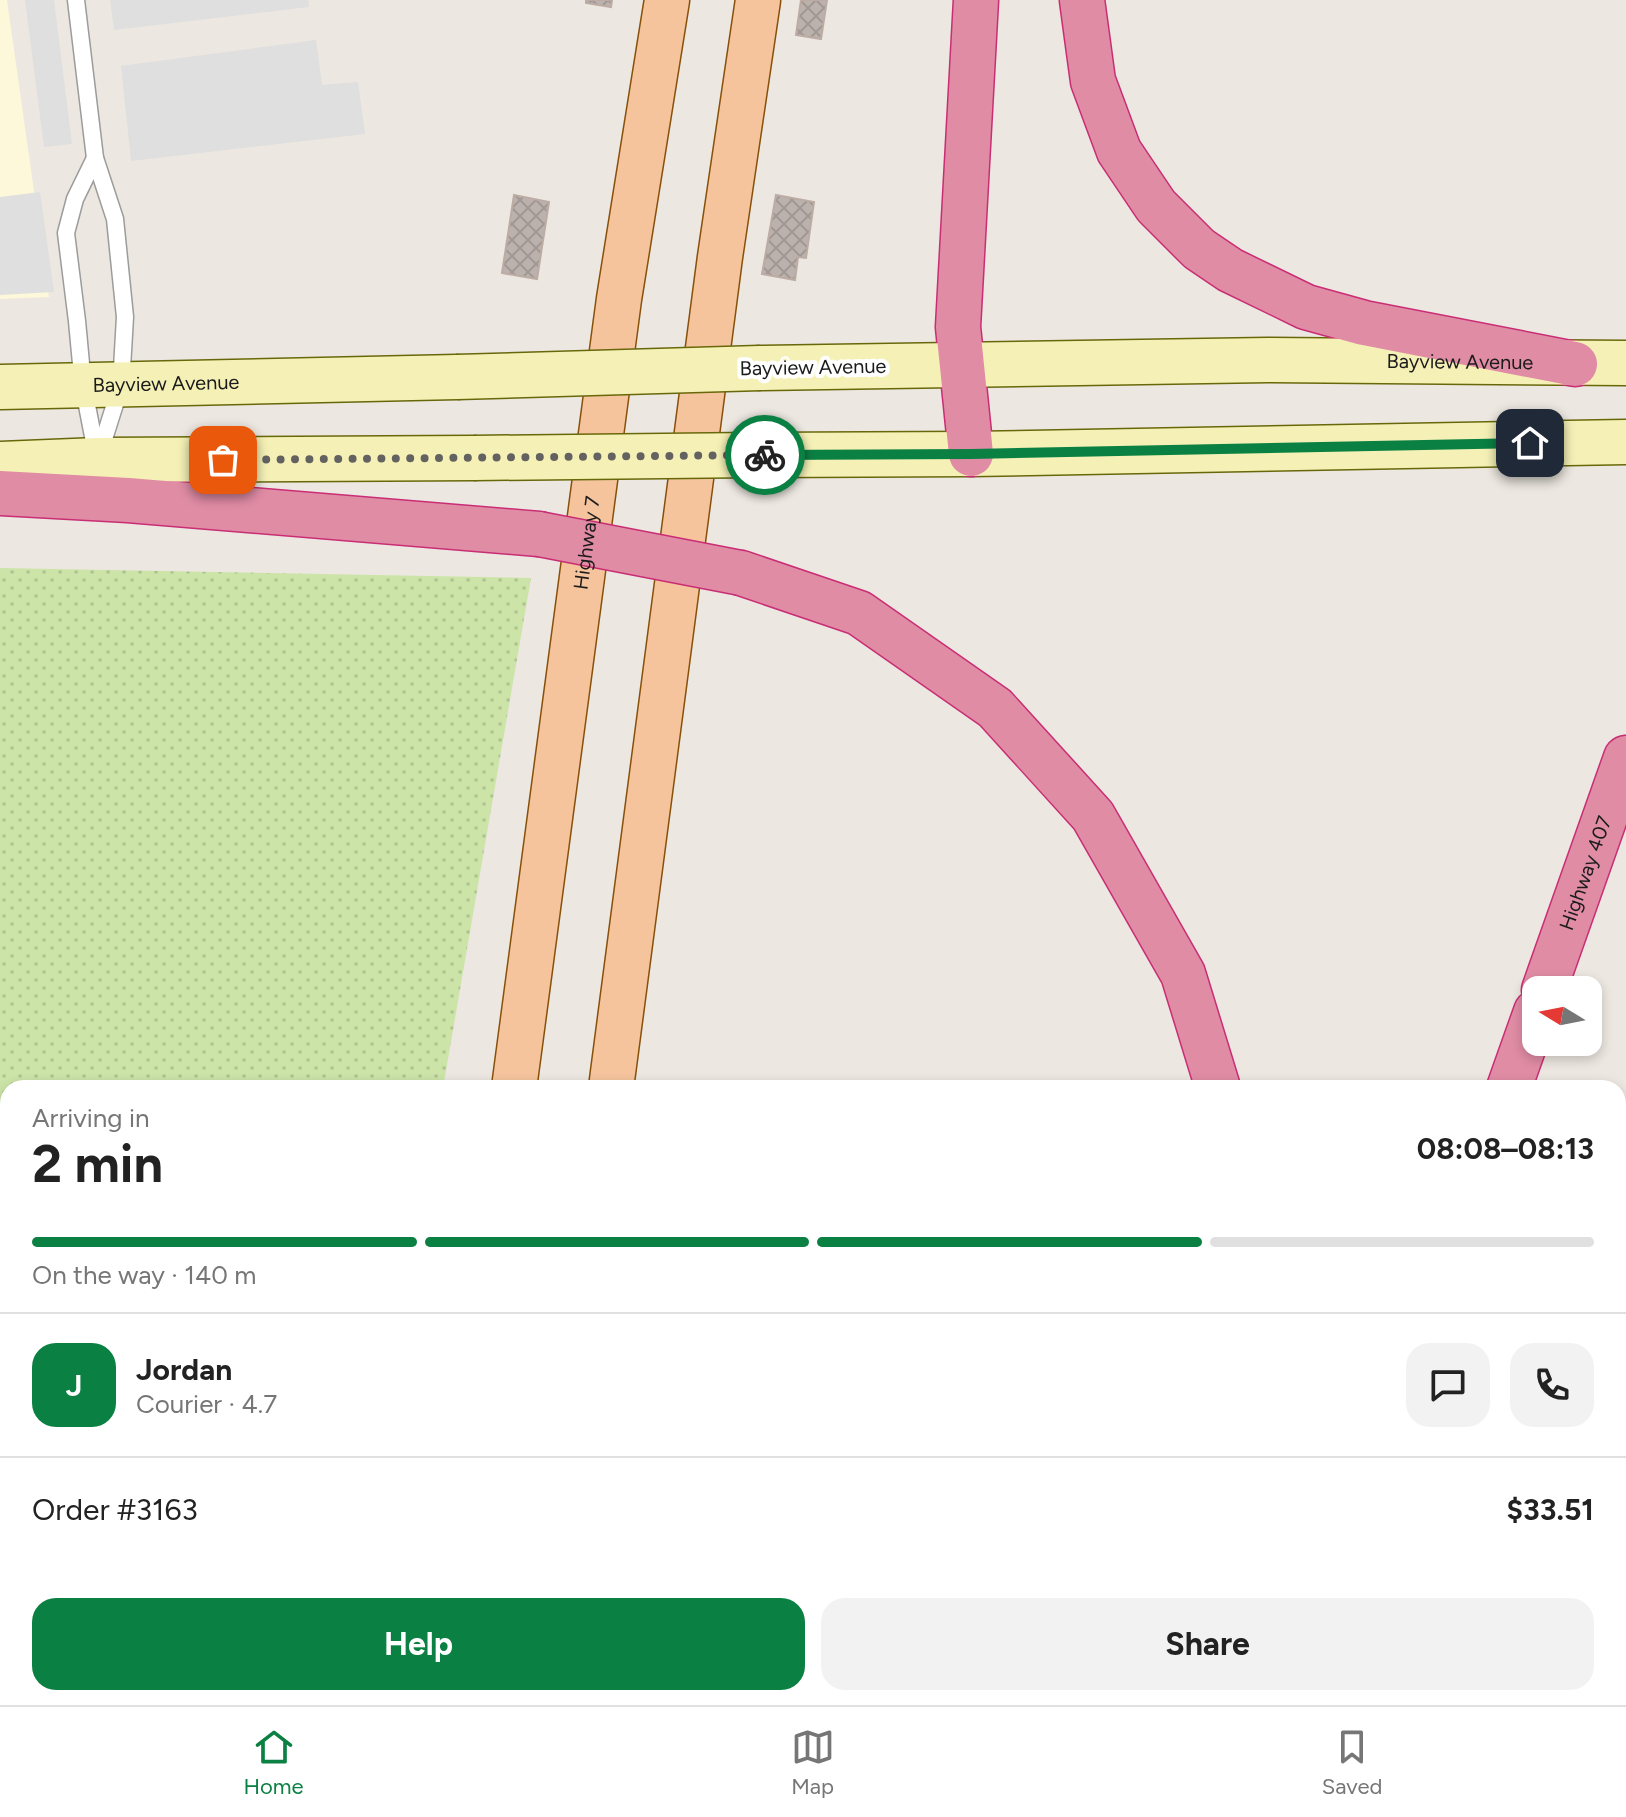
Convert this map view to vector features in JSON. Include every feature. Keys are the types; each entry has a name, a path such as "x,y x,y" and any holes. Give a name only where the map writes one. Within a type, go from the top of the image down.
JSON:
{"highway":[{"path":"971,454 958,327 976,0"},
{"path":"1082,0 1093,81 1119,151 1156,206 1199,249 1230,270 1306,307 1364,323 1575,364"},
{"path":"0,493 128,500 539,534 741,573 859,613 995,708 1093,816 1183,974 1216,1080"},
{"name":"Highway 407","path":"1549,976 1626,758"},
{"path":"1512,1080 1522,1051"}],"main road":[{"name":"Highway 7","path":"515,1080 619,299 667,0"},
{"path":"612,1080 720,257 758,0"},
{"name":"Bayview Avenue","path":"0,385 962,364 1268,360 1626,363"},
{"path":"0,464 98,460 971,454 1626,442"}],"lane":[{"path":"76,0 95,158 115,219 125,317 102,385 98,460"},
{"path":"95,158 75,199 66,233 77,321 102,385 98,460"}],"shaded area":[{"path":"0,0 7,0 49,297 0,299"},
{"path":"25,0 54,0 72,144 44,147"},
{"path":"110,0 308,0 309,7 114,30"},
{"path":"316,40 322,85 358,82 365,134 131,161 121,66"},
{"path":"40,192 54,292 0,295 0,197"}],"green space":[{"path":"0,568 531,578 444,1080 0,1080"}],"building":[{"path":"586,0 612,0 611,7 586,3"},
{"path":"801,0 827,0 821,39 796,35"},
{"path":"514,195 549,202 537,279 502,273"},
{"path":"776,195 814,202 806,258 798,257 795,280 762,274"}],"way so far":[{"path":"223,460 765,455"}],"route":[{"path":"765,455 1530,443"}]}
